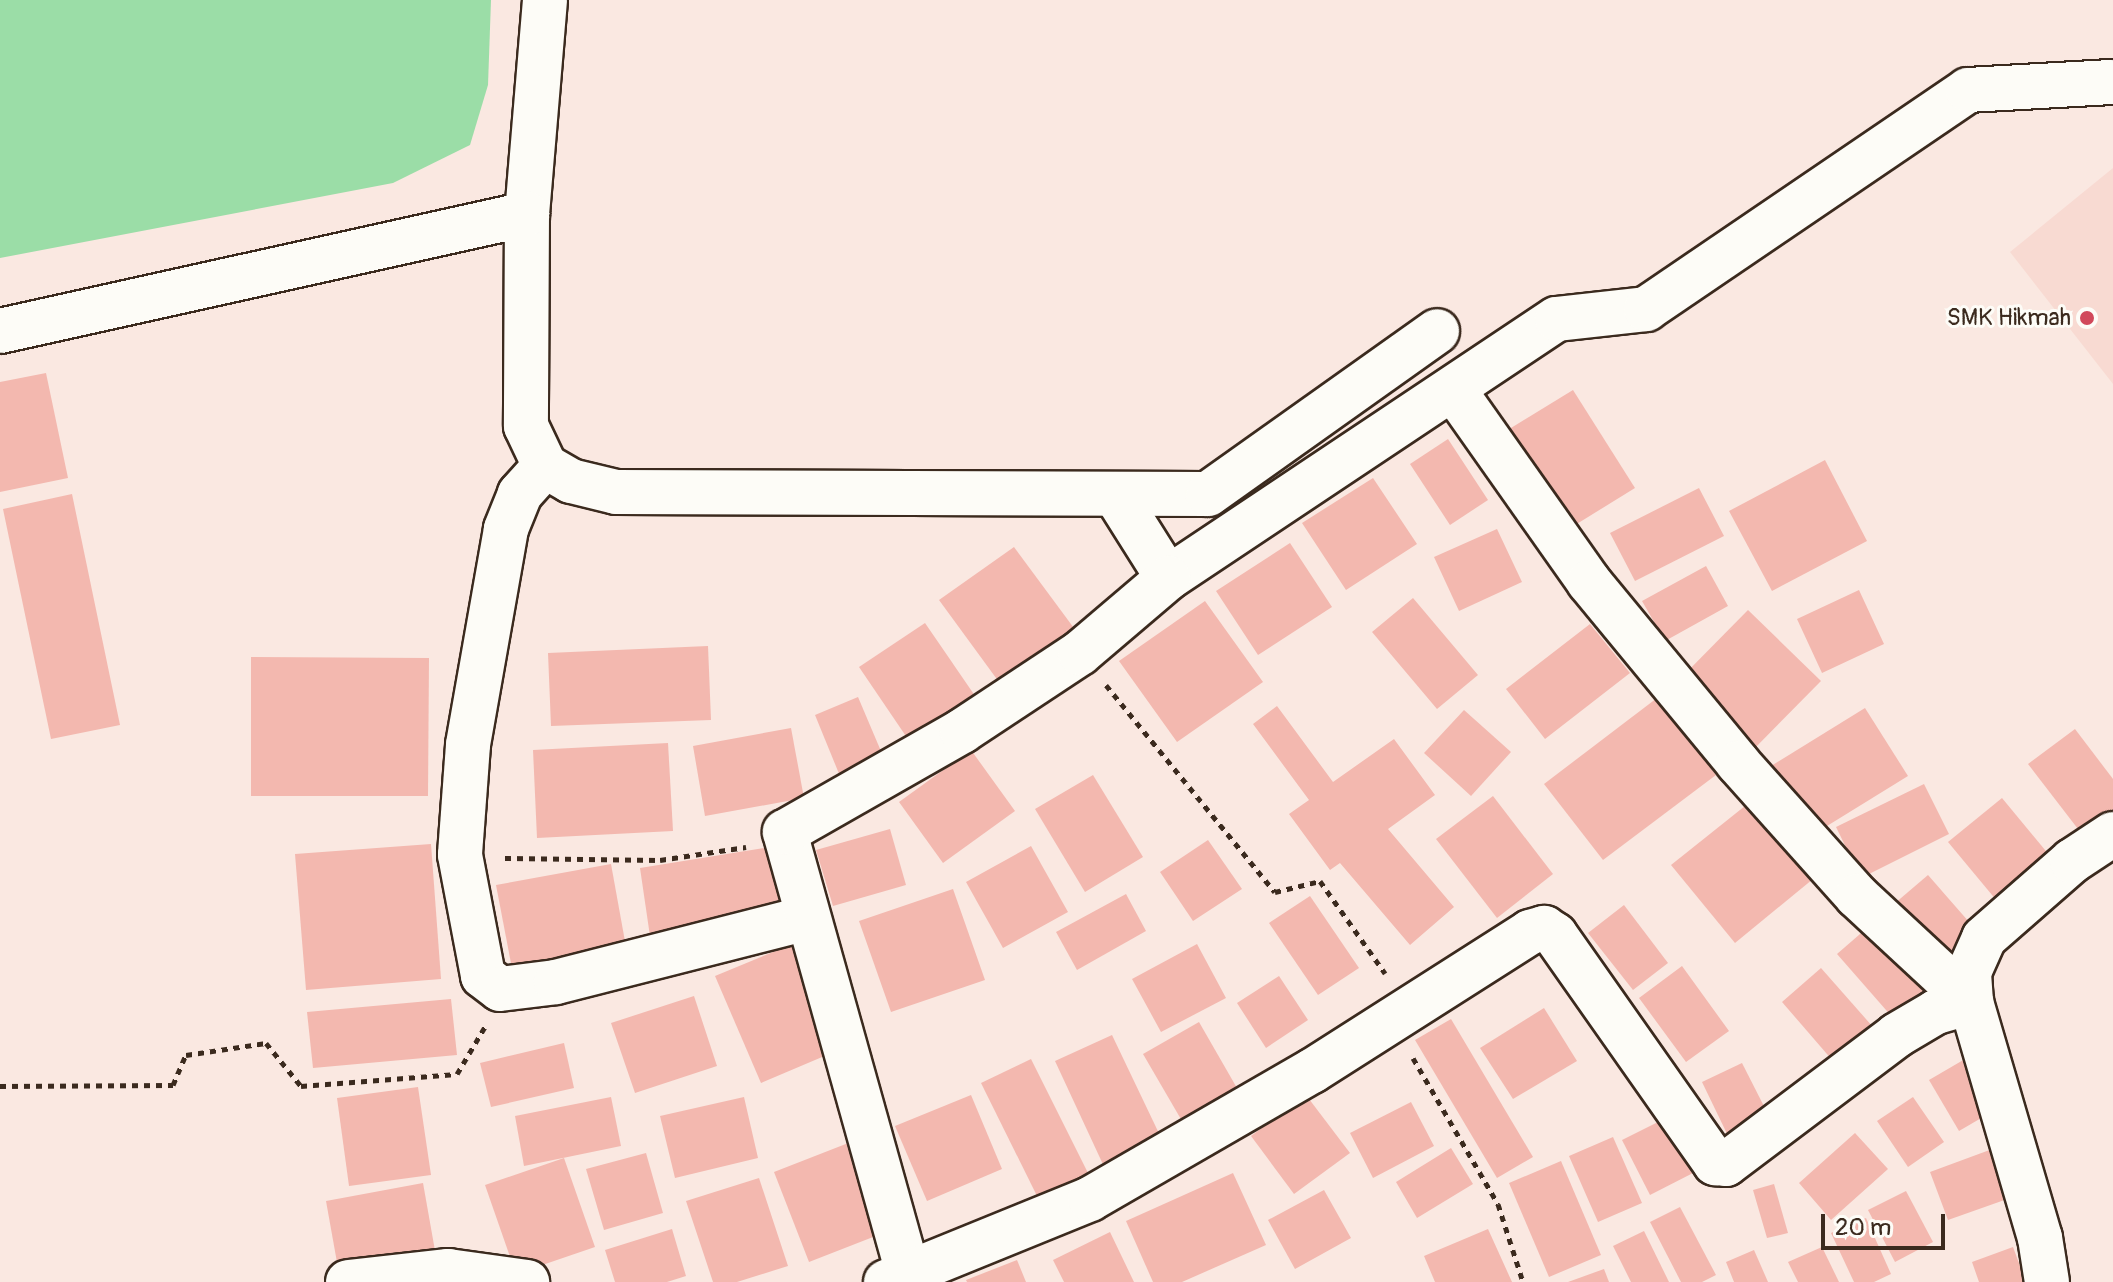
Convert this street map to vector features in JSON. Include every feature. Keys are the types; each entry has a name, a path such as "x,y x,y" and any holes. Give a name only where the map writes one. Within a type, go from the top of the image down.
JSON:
{"street":[{"path":"545,0 527,214 526,426 545,466 571,481 616,492 1208,494 1437,331"},
{"path":"1971,1002 1936,1012 1897,1035 1726,1164 1707,1156 1640,1053 1555,935 1544,928 1530,932 1411,1009 1090,1199 913,1276 784,841 792,825 962,731 1080,653 1168,578 1557,319 1646,309 1968,90 2113,82"},
{"path":"0,331 527,214"},
{"path":"1453,389 1589,582 1738,763 1857,896 1971,1002"},
{"path":"545,466 520,494 506,529 468,745 460,855 483,976 500,989 556,982 807,918"},
{"path":"1115,494 1168,578"},
{"path":"2047,1282 2040,1238 1971,1002 1969,972 1984,938 2072,861 2113,834"},
{"path":"348,1282 448,1271 527,1282"}],"path":[{"path":"1080,653 1275,892 1320,881 1411,1009 1400,1036 1498,1204 1523,1282"},
{"path":"460,855 660,860 784,841"},
{"path":"0,1086 173,1085 186,1055 266,1043 301,1086 457,1074 480,1042 500,989"}],"shaded area":[{"name":"SMK Hikmah","path":"2113,168 2113,384 2010,252"}],"green space":[{"path":"0,0 491,0 488,85 470,145 393,183 0,258"}],"building":[{"path":"46,373 68,478 0,492 0,382"},
{"path":"1573,390 1635,488 1567,530 1506,431"},
{"path":"1448,439 1488,500 1450,525 1410,464"},
{"path":"1825,460 1867,541 1772,591 1729,511"},
{"path":"1373,478 1417,544 1346,590 1302,523"},
{"path":"1699,488 1724,536 1635,581 1610,533"},
{"path":"72,494 120,725 51,739 3,509"},
{"path":"1497,529 1522,582 1459,611 1434,557"},
{"path":"1290,543 1332,607 1258,655 1216,591"},
{"path":"1014,547 1082,639 1007,693 939,600"},
{"path":"1706,566 1728,606 1665,641 1642,601"},
{"path":"1859,590 1884,644 1822,673 1797,619"},
{"path":"1413,598 1478,675 1437,709 1372,632"},
{"path":"1205,601 1263,682 1177,742 1119,661"},
{"path":"1748,610 1821,681 1750,753 1677,682"},
{"path":"925,623 982,706 916,751 859,667"},
{"path":"1590,624 1630,673 1545,739 1506,689"},
{"path":"708,646 711,720 551,726 548,653"},
{"path":"251,657 429,658 428,796 251,796"},
{"path":"858,697 886,763 842,781 815,715"},
{"path":"1657,698 1716,775 1603,860 1544,784"},
{"path":"1277,706 1333,782 1394,739 1435,795 1388,829 1454,907 1410,945 1340,863 1330,870 1289,814 1309,800 1253,724"},
{"path":"1865,708 1908,776 1814,834 1771,766"},
{"path":"1464,710 1511,752 1471,796 1424,753"},
{"path":"791,728 804,798 705,816 693,746"},
{"path":"2075,729 2113,779 2113,823 2088,842 2028,764"},
{"path":"668,743 673,831 537,838 533,750"},
{"path":"971,750 1015,811 943,863 899,802"},
{"path":"1093,775 1143,857 1085,892 1035,809"},
{"path":"1924,784 1949,834 1861,878 1836,827"},
{"path":"1493,796 1553,874 1497,918 1436,839"},
{"path":"2002,798 2050,856 1997,901 1948,842"},
{"path":"1750,802 1813,879 1735,943 1671,865"},
{"path":"890,829 906,885 833,906 816,850"},
{"path":"1208,840 1242,889 1193,921 1160,872"},
{"path":"431,844 441,979 306,990 295,854"},
{"path":"1031,846 1068,912 1003,948 966,882"},
{"path":"771,847 782,923 651,943 640,868"},
{"path":"611,864 628,958 514,979 496,885"},
{"path":"1928,875 1983,938 1942,973 1887,910"},
{"path":"953,889 985,980 891,1012 859,921"},
{"path":"1126,894 1146,931 1077,970 1056,932"},
{"path":"1310,896 1359,968 1318,995 1269,923"},
{"path":"1624,905 1668,963 1633,990 1588,933"},
{"path":"1875,921 1930,985 1893,1018 1837,954"},
{"path":"795,943 841,1049 761,1083 715,976"},
{"path":"1197,944 1226,998 1161,1032 1132,979"},
{"path":"1682,966 1729,1031 1686,1062 1639,998"},
{"path":"1821,968 1873,1027 1833,1061 1782,1002"},
{"path":"1279,976 1308,1020 1266,1048 1237,1003"},
{"path":"694,996 717,1066 635,1093 611,1023"},
{"path":"451,999 457,1055 313,1068 307,1012"},
{"path":"1544,1008 1577,1061 1513,1099 1480,1048"},
{"path":"1451,1019 1533,1157 1497,1178 1415,1040"},
{"path":"1199,1022 1245,1102 1189,1133 1143,1054"},
{"path":"1112,1035 1165,1146 1107,1173 1055,1061"},
{"path":"564,1043 574,1088 491,1107 480,1063"},
{"path":"1031,1059 1088,1173 1038,1198 981,1083"},
{"path":"1965,1059 1995,1110 1959,1131 1929,1080"},
{"path":"1742,1063 1772,1122 1731,1142 1702,1082"},
{"path":"418,1087 431,1175 349,1186 337,1098"},
{"path":"971,1095 1002,1169 927,1201 895,1126"},
{"path":"1306,1095 1350,1153 1294,1194 1251,1136"},
{"path":"611,1097 621,1146 524,1166 515,1116"},
{"path":"744,1097 758,1158 675,1178 660,1116"},
{"path":"1913,1097 1944,1142 1908,1167 1877,1121"},
{"path":"1411,1102 1434,1146 1373,1178 1350,1133"},
{"path":"1668,1117 1695,1172 1650,1195 1622,1140"},
{"path":"1855,1133 1888,1169 1831,1220 1799,1183"},
{"path":"1613,1137 1642,1203 1598,1222 1569,1156"},
{"path":"856,1140 891,1230 809,1262 774,1172"},
{"path":"1451,1148 1473,1184 1417,1218 1396,1182"},
{"path":"1995,1148 2013,1197 1948,1220 1930,1172"},
{"path":"646,1153 663,1213 604,1230 586,1169"},
{"path":"564,1158 595,1247 516,1274 485,1185"},
{"path":"1561,1161 1601,1255 1549,1277 1509,1183"},
{"path":"1233,1173 1266,1245 1182,1282 1153,1282 1126,1221"},
{"path":"759,1178 788,1266 737,1282 713,1282 686,1201"},
{"path":"423,1183 437,1262 340,1279 326,1201"},
{"path":"1774,1184 1788,1233 1767,1238 1753,1190"},
{"path":"1324,1190 1351,1238 1295,1269 1268,1220"},
{"path":"1906,1191 1933,1242 1895,1262 1868,1210"},
{"path":"1680,1207 1716,1275 1702,1282 1681,1282 1650,1222"},
{"path":"1866,1218 1891,1274 1874,1282 1854,1282 1831,1233"},
{"path":"672,1229 686,1276 667,1282 615,1282 605,1250"},
{"path":"1488,1229 1512,1282 1435,1282 1424,1256"},
{"path":"1644,1231 1669,1282 1631,1282 1613,1246"},
{"path":"1110,1232 1134,1282 1064,1282 1053,1260"},
{"path":"1822,1247 1839,1282 1798,1282 1788,1262"},
{"path":"2013,1247 2026,1282 1979,1282 1972,1262"},
{"path":"1754,1250 1768,1282 1734,1282 1726,1262"},
{"path":"1017,1260 1026,1282 966,1280"},
{"path":"1604,1269 1609,1282 1568,1282"}],"place":[{"name":"SMK Hikmah","path":"2087,318"}]}
